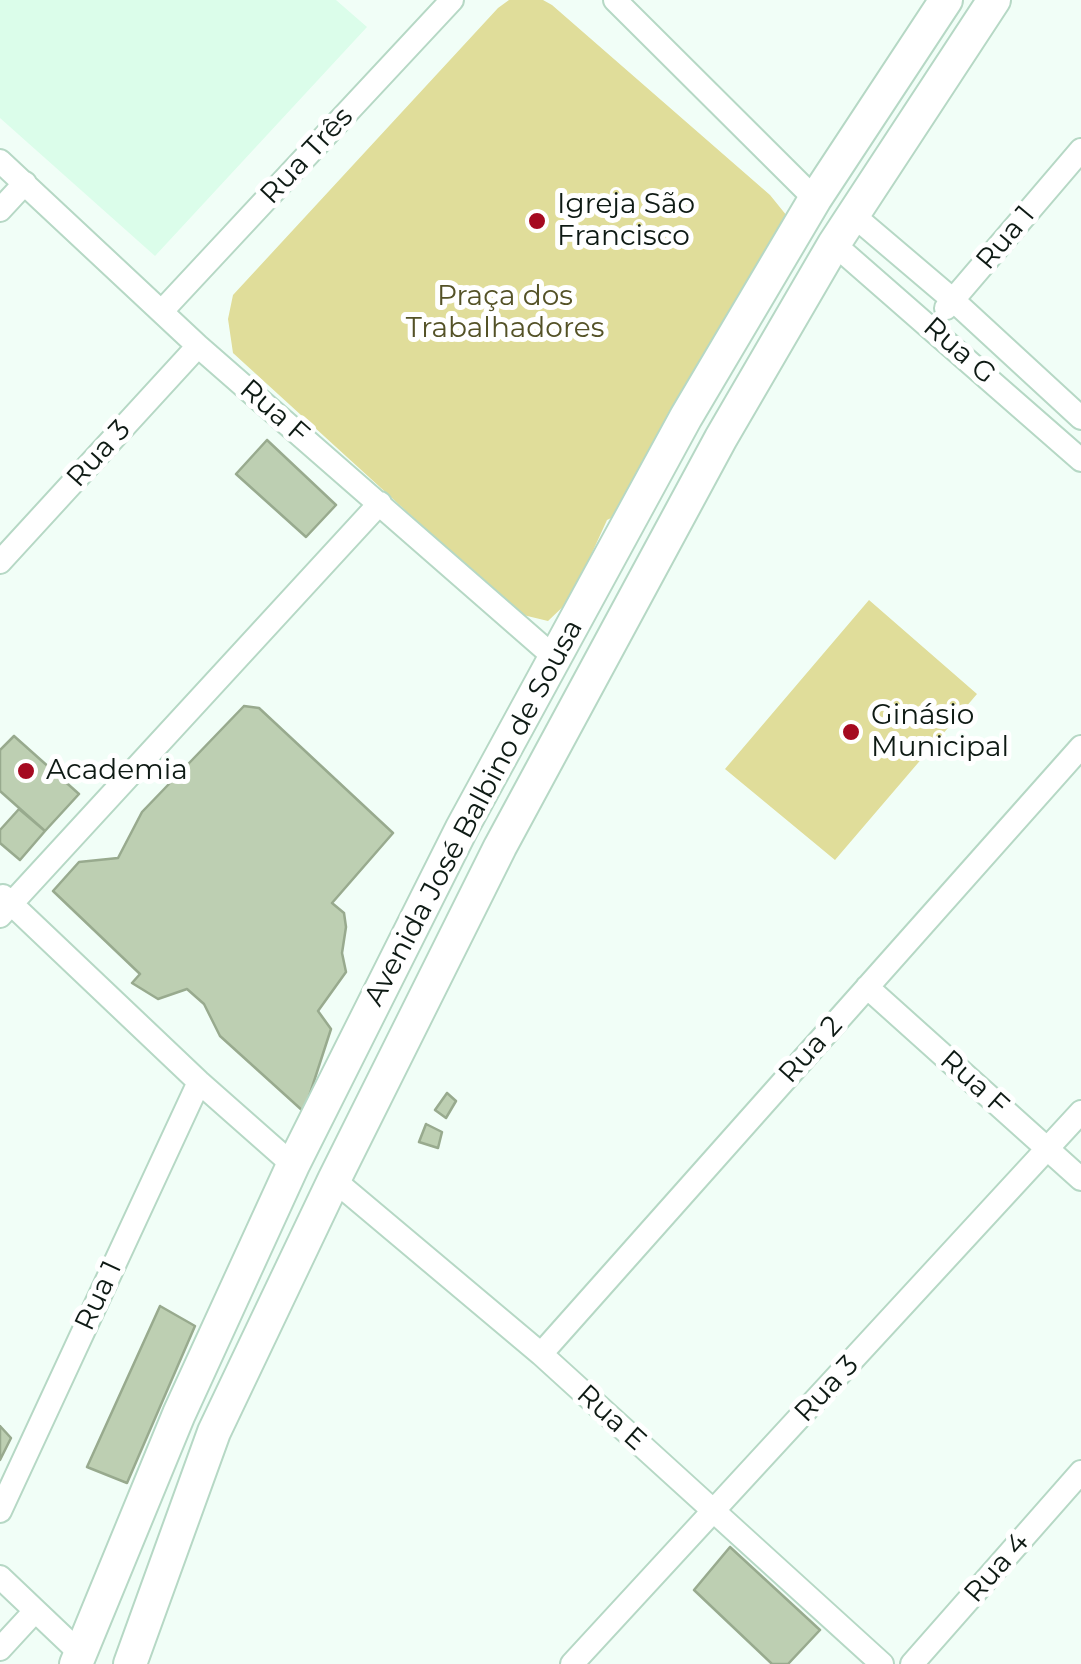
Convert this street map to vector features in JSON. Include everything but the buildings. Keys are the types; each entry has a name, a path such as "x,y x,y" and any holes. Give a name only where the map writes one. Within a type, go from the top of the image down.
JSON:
{"main road":[{"name":"Avenida José Balbino de Sousa","path":"78,1658 179,1414 293,1165 462,828 686,417 815,199 946,0"},
{"name":"Avenida José Balbino de Sousa","path":"130,1664 214,1432 500,847 721,438 834,244 994,0"},
{"path":"686,417 721,438"},
{"path":"462,828 500,847"},
{"path":"179,1414 214,1432"}],"street":[{"name":"Rua Três","path":"162,311 452,0"},
{"path":"630,5 815,199"},
{"name":"Rua 1","path":"932,326 1081,150"},
{"name":"Rua F","path":"0,161 198,346 554,657"},
{"path":"0,210 25,183"},
{"name":"Rua G","path":"853,214 1081,418"},
{"name":"Rua G","path":"834,244 1081,460"},
{"name":"Rua 3","path":"0,562 198,346"},
{"path":"293,1165 4,905 380,502"},
{"name":"Rua 2","path":"541,1354 1081,747"},
{"name":"Rua F","path":"867,987 1081,1179"},
{"name":"Rua 1","path":"0,1511 199,1082"},
{"name":"Rua 3","path":"572,1664 1081,1112"},
{"name":"Rua E","path":"334,1180 541,1354 882,1664"},
{"name":"Rua 4","path":"912,1664 1081,1472"},
{"path":"0,1577 78,1658"},
{"path":"0,1649 35,1612"}],"shaded area":[{"path":"0,0 336,0 367,27 155,256 0,118"}],"green space":[{"name":"Praça dos Trabalhadores","path":"509,0 543,0 552,5 770,195 787,216 642,503 607,520 571,599 548,621 519,614 233,353 228,319 233,295"},
{"name":"Ginásio Municipal","path":"869,600 977,694 835,860 725,769"}],"place":[{"name":"Igreja São Francisco","path":"537,221"},
{"name":"Ginásio Municipal","path":"851,732"},
{"name":"Academia","path":"26,771"}]}
